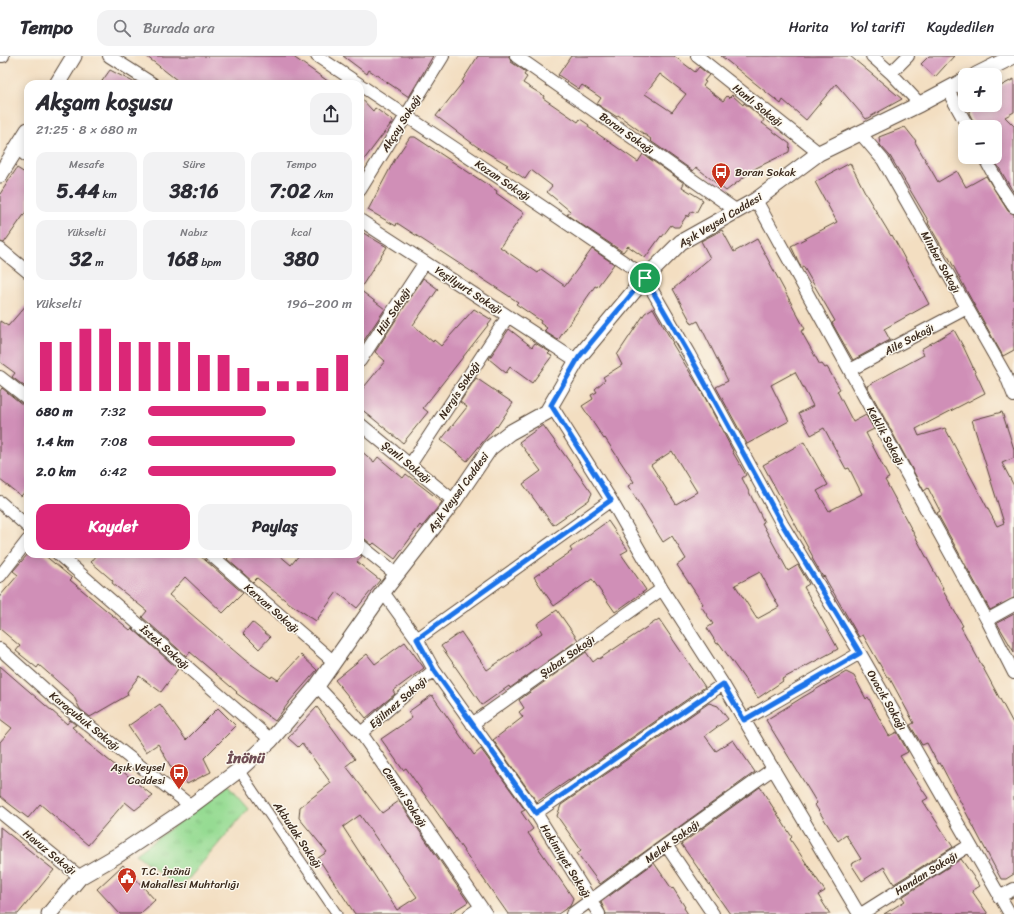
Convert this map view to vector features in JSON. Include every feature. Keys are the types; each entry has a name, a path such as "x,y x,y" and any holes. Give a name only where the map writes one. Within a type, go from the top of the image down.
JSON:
{"street":[{"path":"59,80 74,56"},
{"path":"109,56 147,80"},
{"name":"Kozan Sokağı","path":"316,56 353,80"},
{"name":"Akçay Sokağı","path":"364,184 444,56"},
{"name":"Boran Sokağı","path":"516,56 737,211"},
{"name":"Hanlı Sokağı","path":"698,56 819,153"},
{"path":"872,56 892,73 920,104"},
{"path":"892,73 908,56"},
{"path":"990,68 1014,56"},
{"name":"Aşık Veysel Caddesi","path":"49,914 80,876 118,855 191,806 239,770 271,740 317,686 383,592 454,501 490,448 509,433 547,412 577,361 645,278 681,242 756,200 819,153 920,104 958,84"},
{"name":"Kozan Sokağı","path":"364,87 645,278"},
{"path":"947,89 964,120"},
{"name":"Minber Sokağı","path":"860,133 883,160 1006,376 1014,396"},
{"path":"0,175 22,153"},
{"path":"988,164 1014,207"},
{"name":"Keklik Sokağı","path":"756,200 987,620 1014,673"},
{"name":"Yeşilyurt Sokağı","path":"364,223 577,361"},
{"path":"0,249 24,269"},
{"name":"Hür Sokağı","path":"364,354 425,262"},
{"name":"Ovacık Sokağı","path":"645,278 689,354 782,524 860,653 1010,914"},
{"name":"Aile Sokağı","path":"850,370 967,308"},
{"name":"Nergis Sokağı","path":"410,465 508,316"},
{"path":"0,378 24,396"},
{"path":"551,405 611,500 662,589 723,684 774,768 860,914"},
{"name":"Şanlı Sokağı","path":"364,427 454,501"},
{"path":"417,639 611,500"},
{"path":"0,502 24,523"},
{"path":"0,576 24,545"},
{"path":"364,548 397,575"},
{"name":"İstek Sokağı","path":"63,558 271,740"},
{"name":"Kervan Sokağı","path":"215,558 334,662"},
{"name":"Şubat Sokağı","path":"472,724 662,589"},
{"name":"Hakimiyet Sokağı","path":"383,592 417,639 434,670 536,813 599,914"},
{"path":"987,620 1014,605"},
{"name":"Karaçubuk Sokağı","path":"0,649 60,702 191,806"},
{"path":"744,720 860,653"},
{"name":"Eğilmez Sokağı","path":"361,733 434,670"},
{"path":"536,813 723,684"},
{"name":"Cemevi Sokağı","path":"317,686 361,733 483,910"},
{"name":"Melek Sokağı","path":"572,914 774,768"},
{"name":"Akbudak Sokağı","path":"239,770 337,914"},
{"name":"Havuz Sokağı","path":"0,812 80,876"},
{"path":"666,845 713,914"},
{"name":"Handan Sokağı","path":"860,914 970,845"},
{"path":"999,897 1014,889"},
{"path":"468,914 483,910"}],"green space":[{"path":"228,786 248,809 180,889 136,854"}],"building":[{"path":"146,56 292,56 326,80 177,80"},
{"path":"343,56 433,56 409,97 369,70 367,74"},
{"path":"478,56 509,56 511,62 526,72 524,75 527,77 523,83 544,96 543,98 578,122 580,119 589,125 588,127 638,162 643,154 684,183 682,187 703,200 696,213 692,211 688,217 687,215 679,227 674,227 671,225 645,258 628,246 623,252 567,215 570,211 547,192 552,186 531,170 525,179 506,166 508,165 476,146 436,116 463,82 462,81"},
{"path":"571,56 674,56 695,72 699,67 709,75 704,81 706,82 703,86 723,101 727,96 729,98 732,95 743,105 744,103 749,107 764,120 762,123 790,144 789,152 756,168 726,191 696,167 693,171 652,142 650,140 651,139 618,115 617,117 597,104 601,98 582,85 579,89 558,75","holes":["660,74 686,94 672,112 645,94"]},
{"path":"721,56 850,56 902,99 866,119 836,84 806,120 783,100 781,104"},
{"path":"929,56 954,56 935,77 921,64"},
{"path":"110,70 129,80 103,80"},
{"path":"1014,79 1014,112 1005,117 1014,126 1014,193 997,164 1002,164 1002,120 972,120 969,113 1002,112 1002,85"},
{"path":"364,101 373,111 375,108 393,121 364,160"},
{"path":"905,127 916,141 915,142 938,182 957,171 966,187 986,176 1008,211 1014,214 1014,350 1003,356 948,256 928,223 929,222 890,156 880,145 879,137"},
{"path":"410,137 415,137 497,191 496,193 524,213 500,247 538,273 541,269 565,286 592,249 614,264 597,287 595,286 558,340 544,331 547,328 540,323 541,321 516,304 518,302 397,223 396,226 368,210 395,159"},
{"path":"850,163 868,198 891,236 892,235 929,304 884,329 890,340 853,360 832,323 835,321 803,266 801,267 791,246 837,222 815,182"},
{"path":"17,168 24,172 24,215 4,243 0,242 0,194"},
{"path":"722,230 734,252 757,239 805,329 801,331 820,365 822,364 825,368 827,367 840,389 837,391 853,422 866,415 874,429 866,433 889,478 885,480 963,626 961,627 1014,725 1014,874 1006,879 1001,879 940,763 938,764 927,743 922,745 910,725 914,723 889,677 887,677 863,635 859,637 824,576 823,577 763,465 804,442 828,485 817,491 829,511 862,494 849,468 846,469 824,428 811,435 799,413 813,406 795,372 771,385 789,421 747,444 716,387 728,381 698,321 692,324 673,289 710,258 701,241"},
{"path":"364,233 387,247 364,283"},
{"path":"423,278 438,289 413,325 433,342 434,340 441,346 474,309 492,320 423,408 428,412 403,443 364,411 364,387 385,361 375,352"},
{"path":"364,293 385,309 364,340"},
{"path":"24,308 24,386 12,377 15,373 0,362 0,321 8,326"},
{"path":"653,308 703,394 746,475 742,478 764,522 762,523 788,571 798,565 809,584 804,587 838,649 782,679 783,681 758,698 719,643 717,644 707,628 713,624 701,606 703,604 677,565 686,559 672,536 663,542 628,486 634,482 582,406 593,399 591,395 597,392 595,389 605,380 603,377 622,365 617,355 645,313","holes":["672,451 697,492 676,504 651,465","760,572 779,607 757,619 735,585"]},
{"path":"509,329 532,347 535,343 550,352 548,354 552,356 532,383 510,367 506,373 489,359"},
{"path":"954,330 985,393 916,429 919,436 945,428 997,526 1004,523 972,420 1002,412 1014,449 1014,458 1002,463 1014,486 1014,598 990,610 937,513 940,511 928,488 924,491 867,386 924,355 921,349"},
{"path":"476,378 513,403 497,427 496,426 467,461 441,440 467,407 460,402"},
{"path":"2,388 24,405 24,493 21,496 0,480 0,391"},
{"path":"543,425 592,493 589,500 553,525 523,484 541,471 519,442"},
{"path":"364,453 374,462 378,457 403,478 406,474 442,502 422,527 420,525 395,559 374,543 372,545 365,539"},
{"path":"608,521 628,550 621,554 646,590 615,612 592,579 554,606 534,577 572,551 570,548"},
{"path":"24,558 48,558 72,578 70,580 130,630 132,628 178,669 161,692 139,676 127,692 128,695 90,717 80,709 73,695 39,665 37,668 16,651 20,646 0,629 0,596 18,575 13,571"},
{"path":"94,558 203,558 243,593 223,613 185,577 169,595 245,660 271,678 272,676 278,680 301,655 317,670 275,721 236,693 237,692 190,652 187,656 185,655 142,617 147,611 112,583 113,581 91,562"},
{"path":"283,558 291,565 297,558 360,558 357,562 380,580 357,608 337,592 316,621 289,603 257,578 253,582 227,559"},
{"path":"557,610 578,640 510,688 509,686 482,705 441,646 461,632 487,670 542,633 537,624"},
{"path":"1014,614 1014,652 997,623"},
{"path":"659,619 705,687 537,802 493,740 523,717 519,712 524,708 519,700 586,652 593,662"},
{"path":"252,622 270,637 259,649 243,633"},
{"path":"405,642 424,668 393,691 395,694 366,718 335,680 367,654 375,664"},
{"path":"0,666 67,724 70,720 76,725 72,727 86,740 85,741 153,796 135,810 125,802 88,845 40,804 28,818 7,802 0,796 0,742 12,728 0,719"},
{"path":"846,672 854,676 866,699 868,697 889,736 897,732 908,752 900,756 928,798 923,801 953,847 894,884 884,867 862,881 851,864 861,859 846,835 838,841 815,805 817,803 766,720"},
{"path":"432,695 474,755 481,749 525,810 521,812 533,829 528,833 573,898 570,906 558,914 508,914 406,768 403,770 381,739 412,718 408,712"},
{"path":"709,703 718,706 728,719 705,736 716,751 733,740 755,772 600,884 577,853 581,850 557,816 561,805"},
{"path":"160,704 186,740 218,708 236,726 204,758 211,772 187,784 177,766 172,769 158,744 146,752 128,726"},
{"path":"317,707 355,759 346,766 382,813 399,801 468,902 449,914 355,914 318,858 327,852 299,818 300,807 331,783 302,743 298,747 288,738","holes":["360,815 417,897 397,910 343,827"]},
{"path":"760,787 792,837 790,839 825,891 818,895 830,914 730,914 681,844"},
{"path":"0,827 54,870 18,914 0,914"},
{"path":"961,859 980,886 972,891 988,914 884,914 905,901 902,897"},
{"path":"654,863 672,889 673,888 688,914 606,914 601,902"},
{"path":"123,865 155,900 140,914 120,914 97,889"}],"place":[{"name":"Boran Sokak","path":"721,189"},
{"name":"Aşık Veysel Caddesi","path":"179,790"},
{"name":"T.C. İnönü Mahallesi Muhtarlığı","path":"127,894"}],"district":[{"name":"İnönü","path":"246,758"}],"route":[{"path":"645,278 689,354 782,524 860,653 744,720 723,684 536,813 434,670 417,639 611,500 551,405 579,357 645,278"}]}
